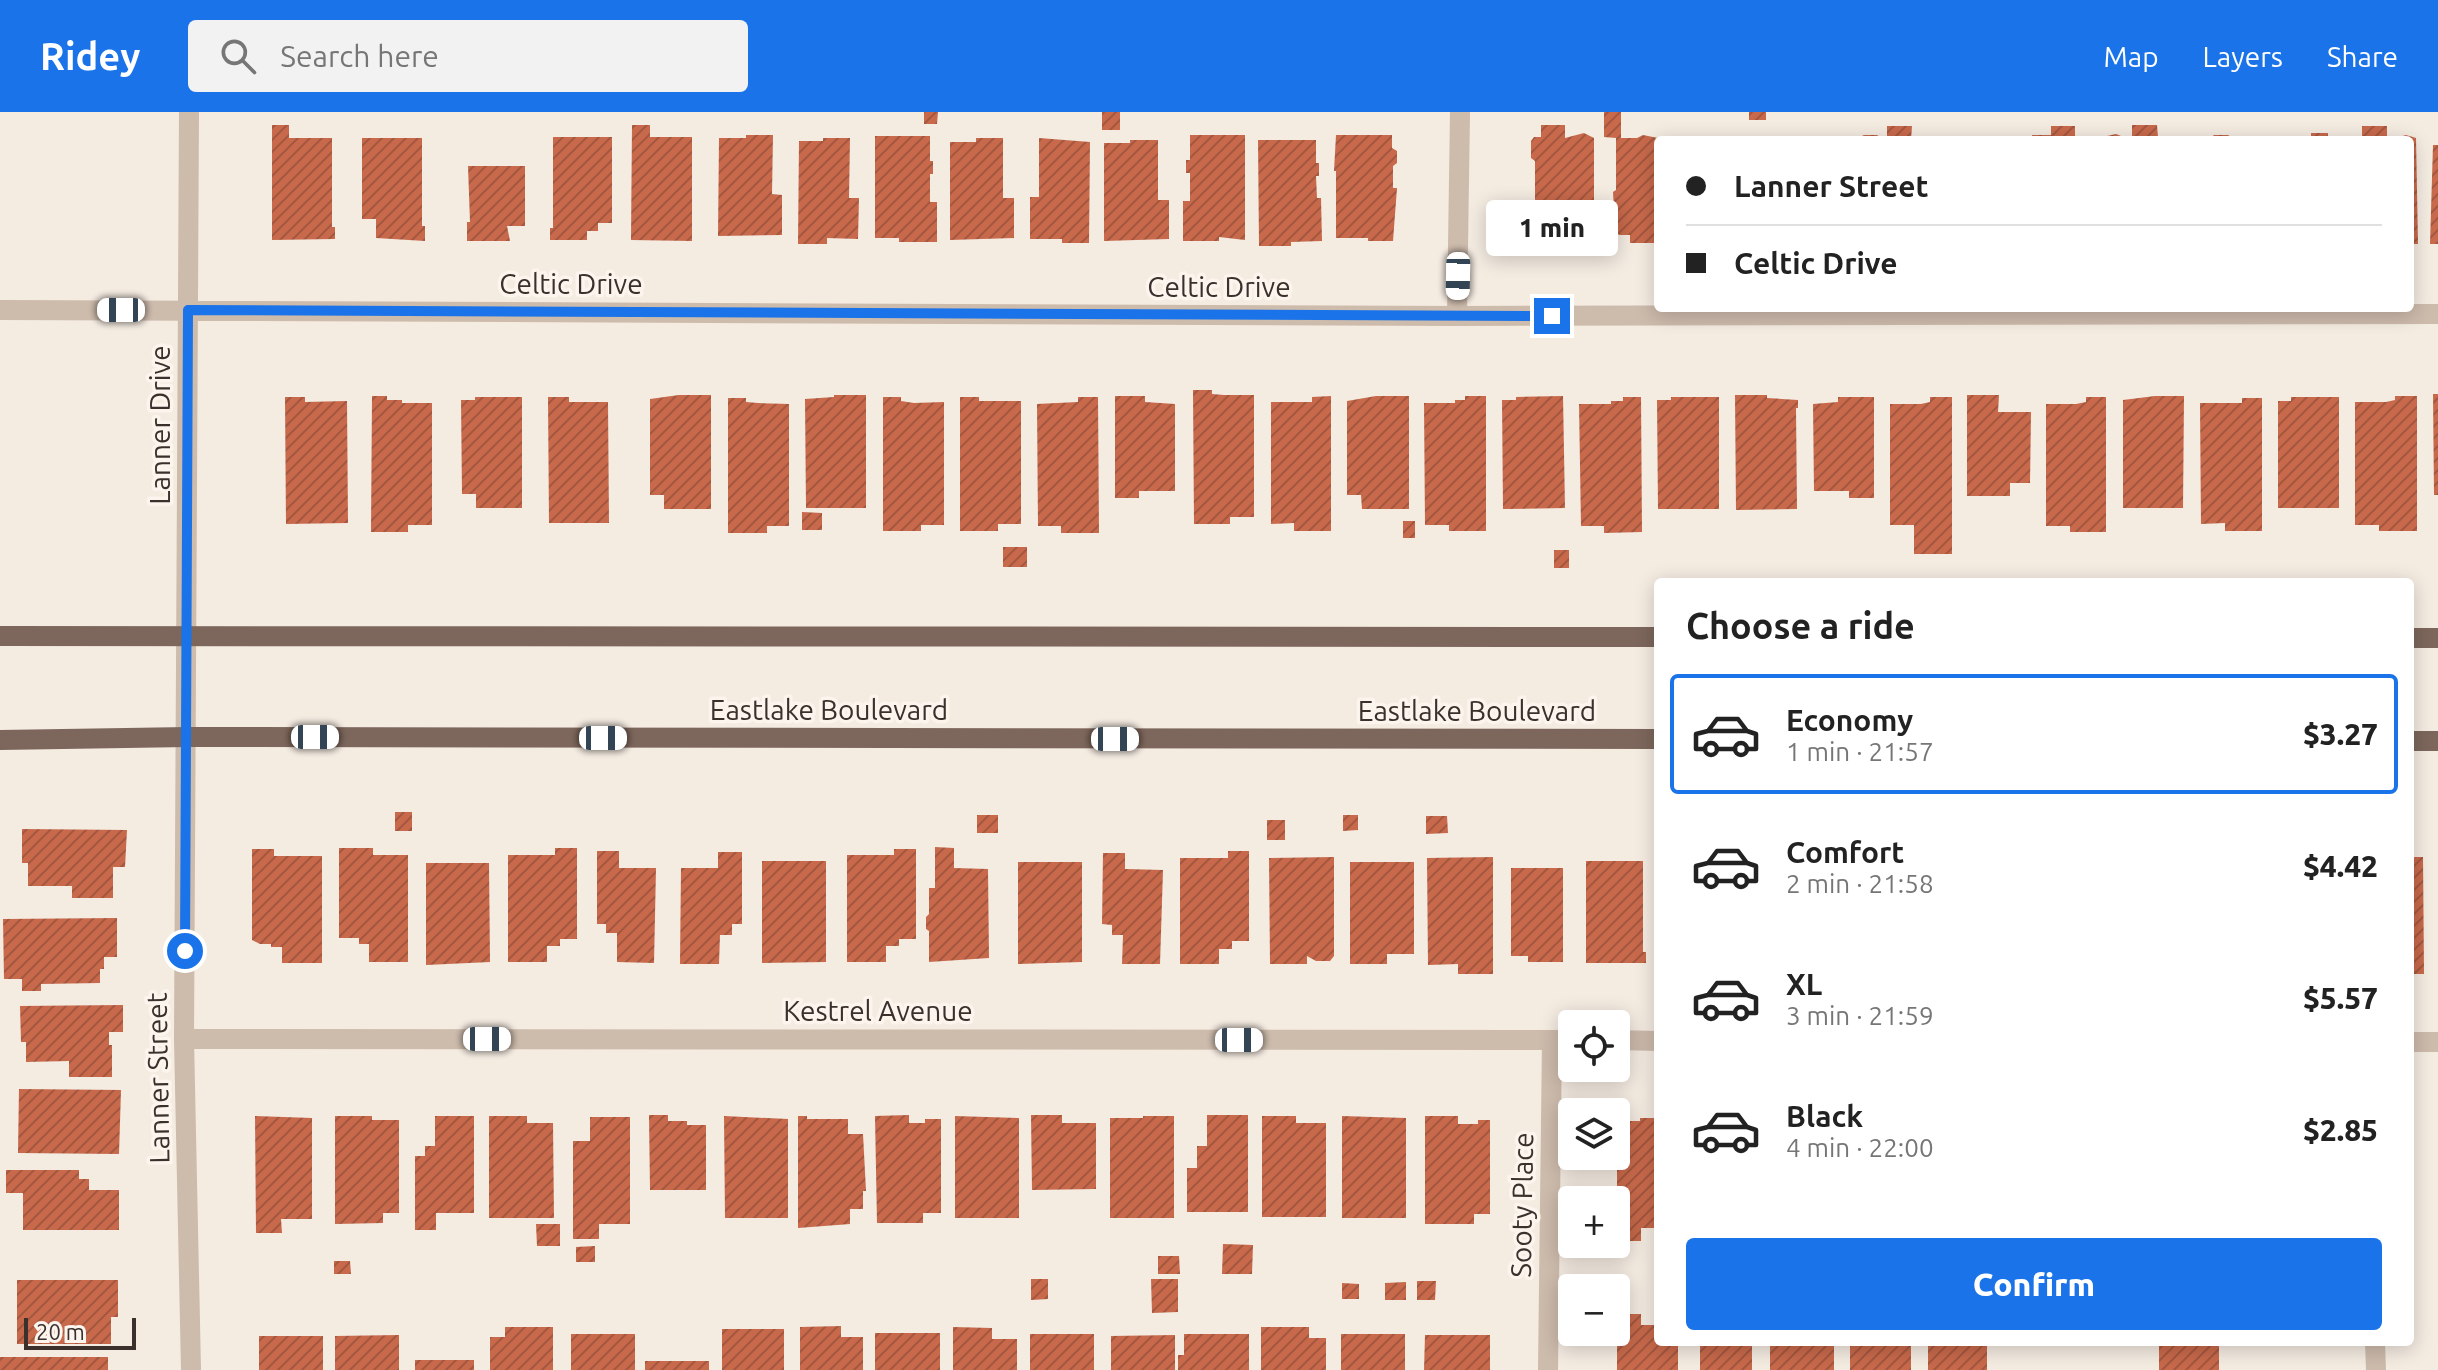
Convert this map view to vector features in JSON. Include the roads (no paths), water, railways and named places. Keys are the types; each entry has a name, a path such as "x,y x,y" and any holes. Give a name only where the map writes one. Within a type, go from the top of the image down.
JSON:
{"main road":[{"path":"0,636 1654,637"},
{"path":"2414,638 2438,638"},
{"name":"Eastlake Boulevard","path":"0,740 188,737 1654,739"},
{"path":"2414,741 2438,741"}],"street":[{"name":"Lanner Drive","path":"188,737 189,112"},
{"path":"1457,316 1460,112"},
{"name":"Celtic Drive","path":"0,310 1457,316 2438,314"},
{"name":"Lanner Street","path":"188,737 184,1039 191,1370"},
{"name":"Kestrel Avenue","path":"184,1039 1558,1040"},
{"path":"1630,1040 1654,1041"},
{"path":"2414,1042 2438,1042"},
{"name":"Sooty Place","path":"1548,1370 1560,1082"},
{"path":"2375,1346 2376,1370"}]}
